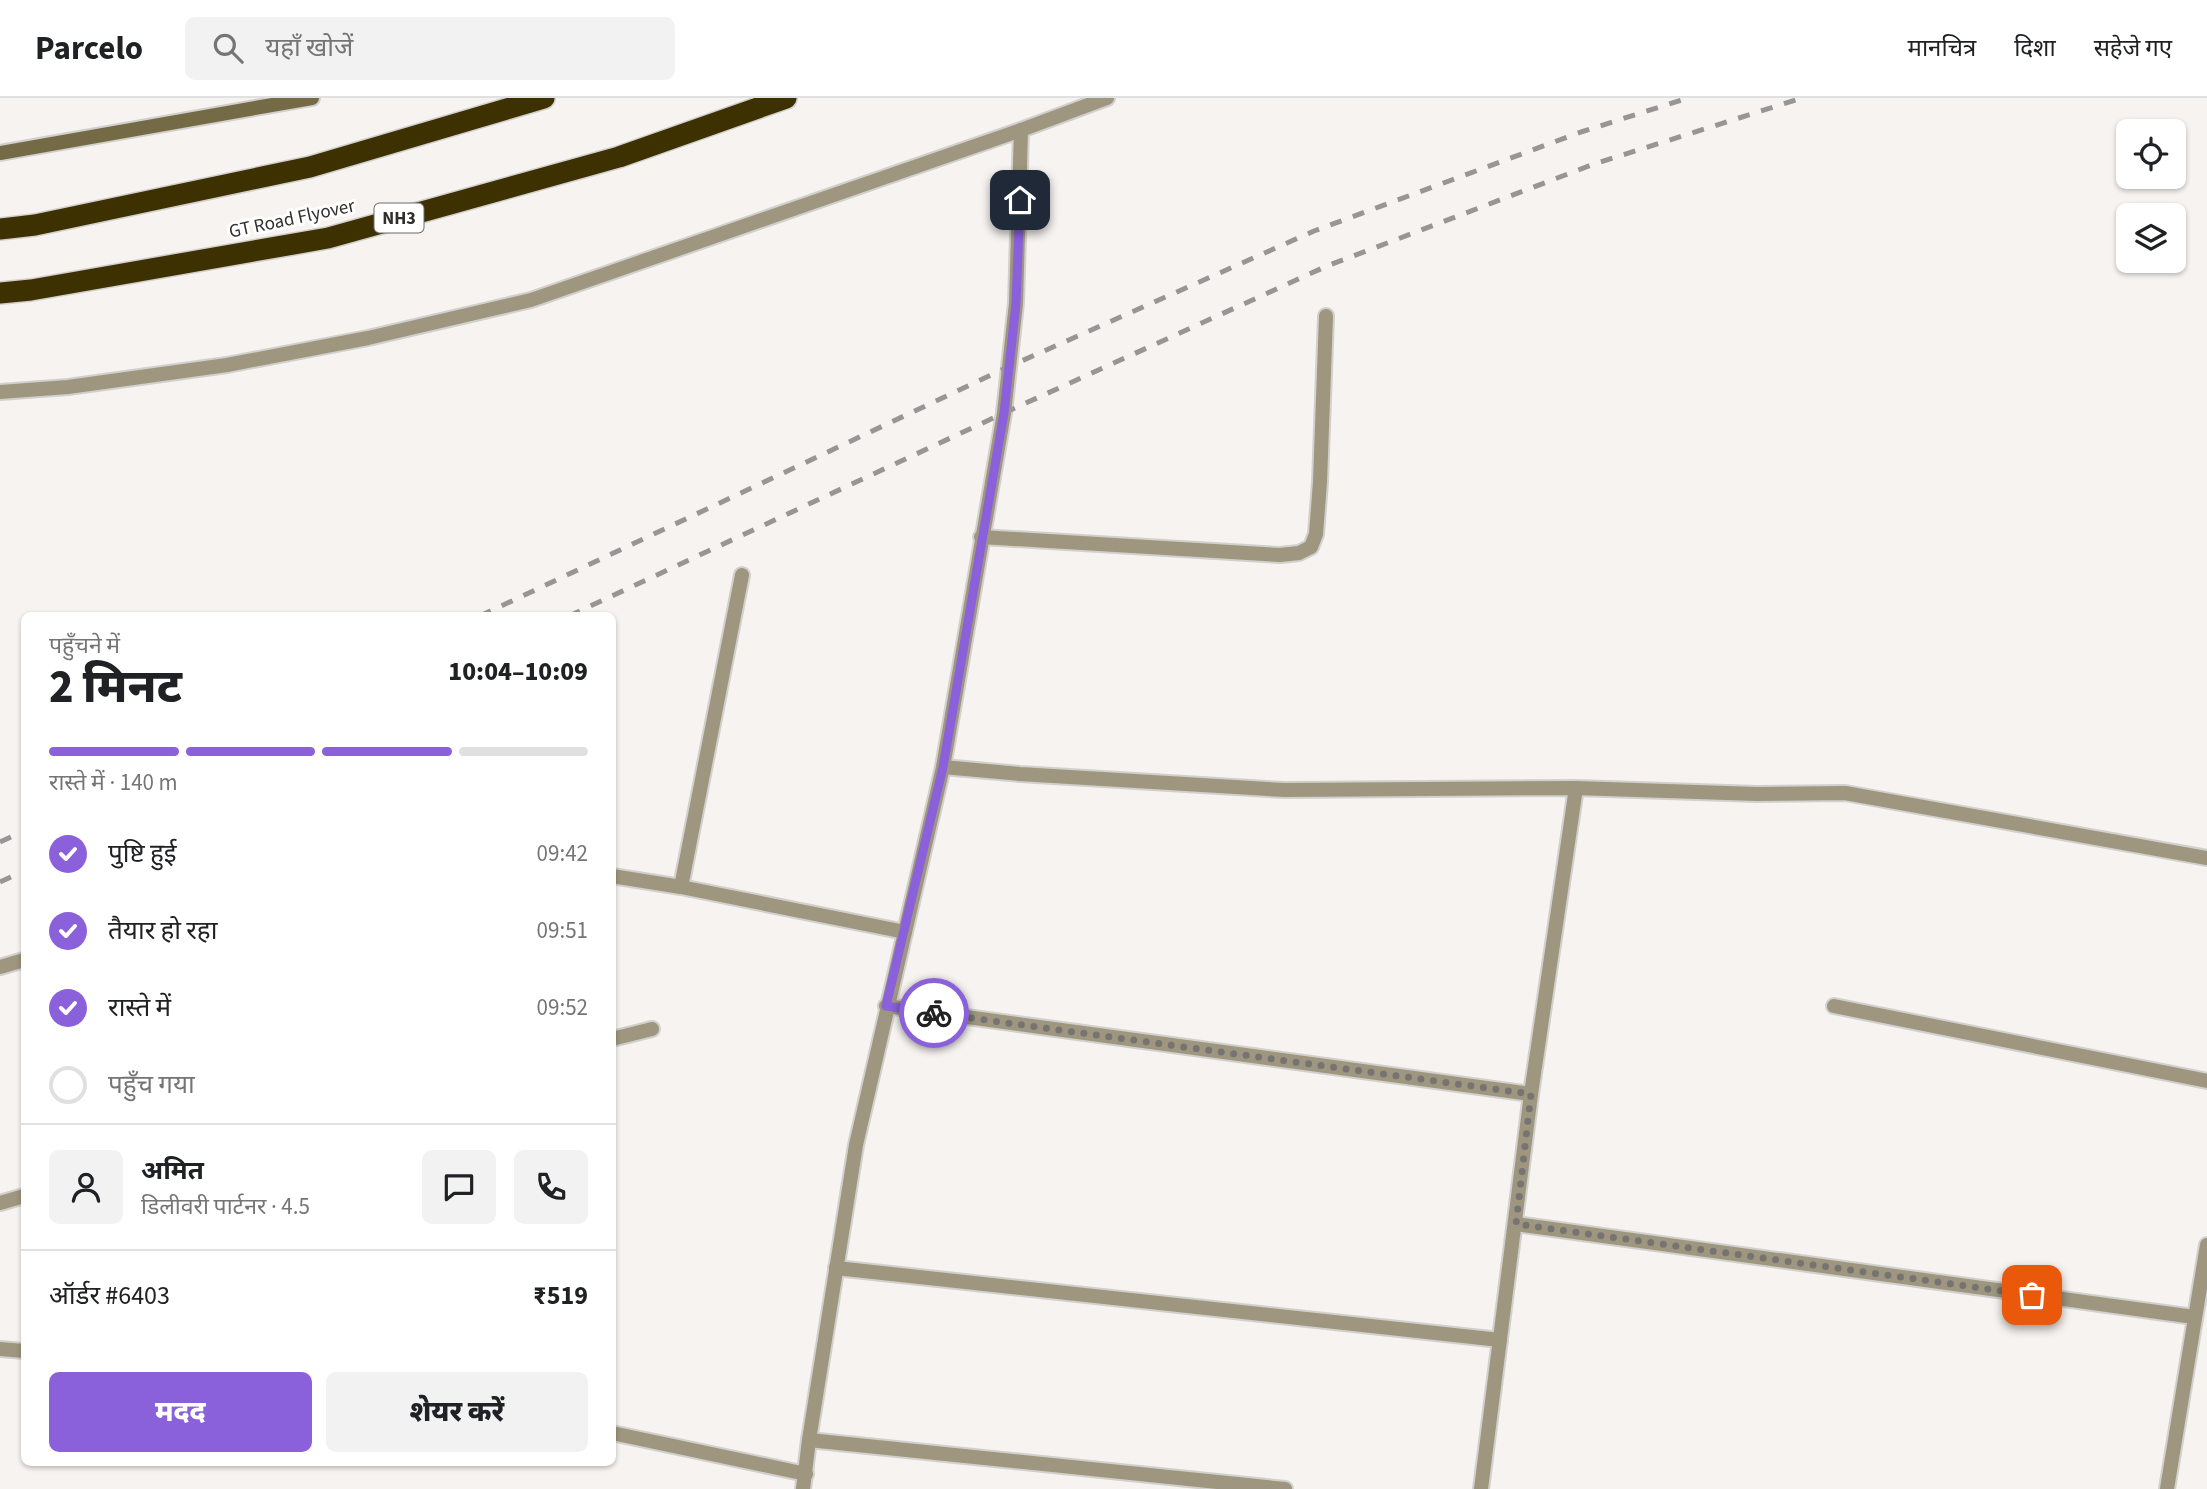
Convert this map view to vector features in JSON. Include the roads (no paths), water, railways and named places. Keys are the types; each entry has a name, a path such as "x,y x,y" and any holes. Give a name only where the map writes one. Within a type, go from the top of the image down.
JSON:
{"highway":[{"path":"0,229 35,225 310,167 544,98"},
{"name":"GT Road Flyover","path":"0,293 31,290 328,238 619,157 786,98"}],"street":[{"path":"0,153 312,98"},
{"path":"0,392 68,387 227,365 368,338 531,300 1107,98"},
{"path":"803,1489 856,1145 943,767 1004,413 1016,303 1021,130"},
{"path":"981,537 1280,555 1300,553 1311,547 1316,534 1320,482 1326,316"},
{"path":"681,887 741,575"},
{"path":"943,767 1020,775 1284,790 1576,788 1864,795 2207,858"},
{"path":"1481,1489 1531,1094 1576,788"},
{"path":"616,877 905,932"},
{"path":"0,967 21,961"},
{"path":"886,1006 1531,1094"},
{"path":"1834,1006 2207,1081"},
{"path":"616,1038 652,1029"},
{"path":"0,1203 21,1197"},
{"path":"1516,1224 2194,1317"},
{"path":"2167,1489 2207,1245"},
{"path":"836,1268 1500,1340"},
{"path":"2191,1335 2207,1338"},
{"path":"0,1349 21,1351"},
{"path":"616,1434 806,1474"},
{"path":"809,1440 1284,1489"}],"railway":[{"path":"488,612 1008,367 1314,231 1581,132 1688,98"},
{"path":"578,612 1327,266 1594,164 1802,98"},
{"path":"0,842 21,832"},
{"path":"0,882 21,872"}]}
